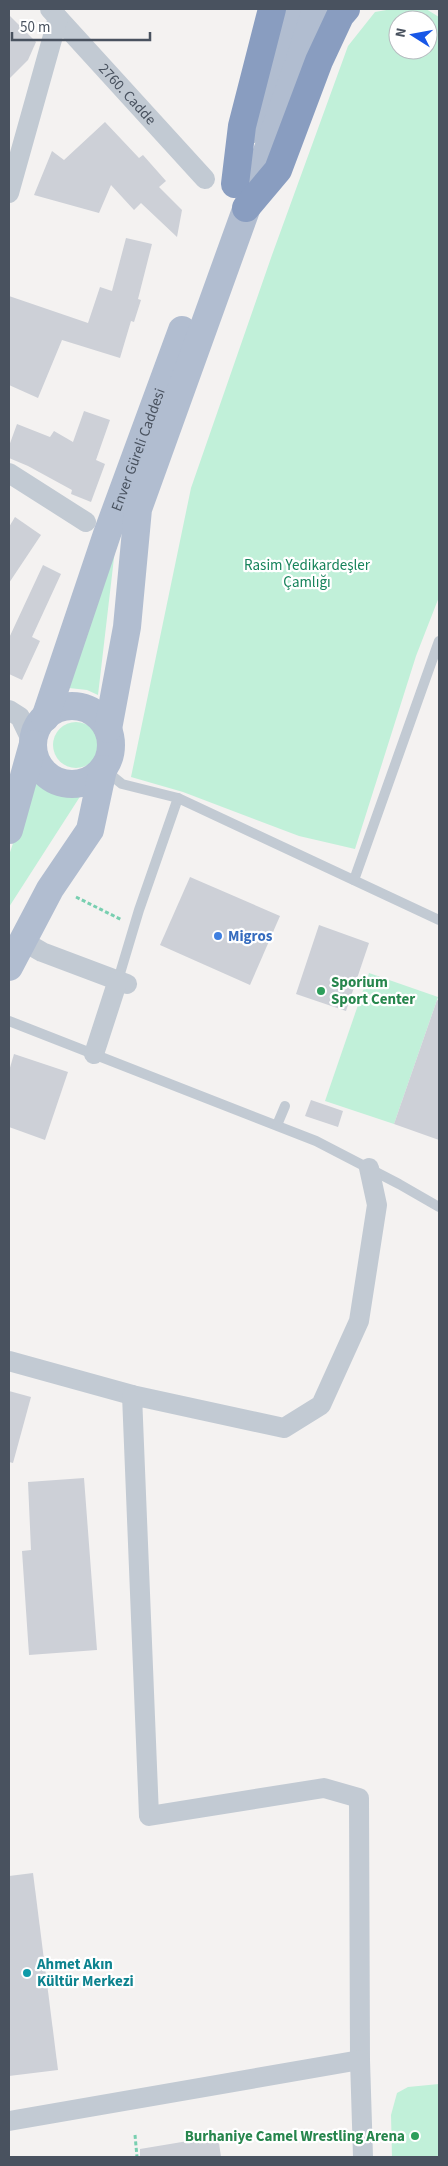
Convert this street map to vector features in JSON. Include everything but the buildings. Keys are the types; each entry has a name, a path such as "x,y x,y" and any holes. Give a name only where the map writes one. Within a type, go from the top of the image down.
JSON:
{"highway":[{"path":"241,196 242,126 272,9"},
{"path":"241,196 278,170 319,61 340,16 346,9"}],"main road":[{"path":"241,196 292,9"},
{"path":"241,196 300,60 316,9"},
{"name":"Enver Güreli Caddesi","path":"25,715 107,534 241,196"},
{"name":"Enver Güreli Caddesi","path":"108,729 127,627 138,509 241,196"},
{"path":"9,830 35,734 25,715 67,706 80,707 91,711 101,719 108,729 111,750 104,769 90,830 50,889 9,967"},
{"path":"33,744 35,756 40,767 59,782 84,783 95,778 104,769"}],"street":[{"path":"9,193 14,155 54,13"},
{"name":"2760. Cadde","path":"54,13 205,179"},
{"path":"9,473 86,522"},
{"path":"23,941 42,952 122,982 94,1054"},
{"path":"9,1361 132,1395 284,1428 321,1405 359,1321 377,1205 369,1168"},
{"path":"132,1395 148,1816 324,1788 359,1798 360,2060 363,2157"},
{"path":"9,2121 360,2060"}],"lane":[{"path":"354,880 439,641"},
{"path":"104,769 122,784 178,798 439,920"},
{"path":"122,982 135,926 178,798"},
{"path":"9,1021 316,1141 439,1207"},
{"path":"277,1125 285,1106"}],"path":[{"path":"76,897 135,926"},
{"path":"135,2135 137,2157"}],"green space":[{"name":"Rasim Yedikardeşler Çamlığı","path":"392,9 426,9 428,10 388,10 388,60 438,60 439,17 439,597 416,656 355,849 299,836 183,792 131,777 191,488 272,255 348,46 375,12"},
{"path":"119,515 98,695 87,690 60,687"},
{"path":"76,722 89,726 95,732 99,745 95,758 89,764 76,768 63,764 57,758 53,745 57,732 63,726"},
{"path":"36,777 58,795 81,795 9,907 9,855"},
{"path":"369,973 438,997 394,1124 325,1101"},
{"name":"Burhaniye Camel Wrestling Arena","path":"439,2084 439,2157 392,2157 391,2115 397,2093 408,2087"}],"place":[{"name":"Migros","path":"218,936"},
{"name":"Sporium Sport Center","path":"321,991"},
{"name":"Ahmet Akın Kültür Merkezi","path":"27,1973"},
{"name":"Burhaniye Camel Wrestling Arena","path":"415,2136"}]}
